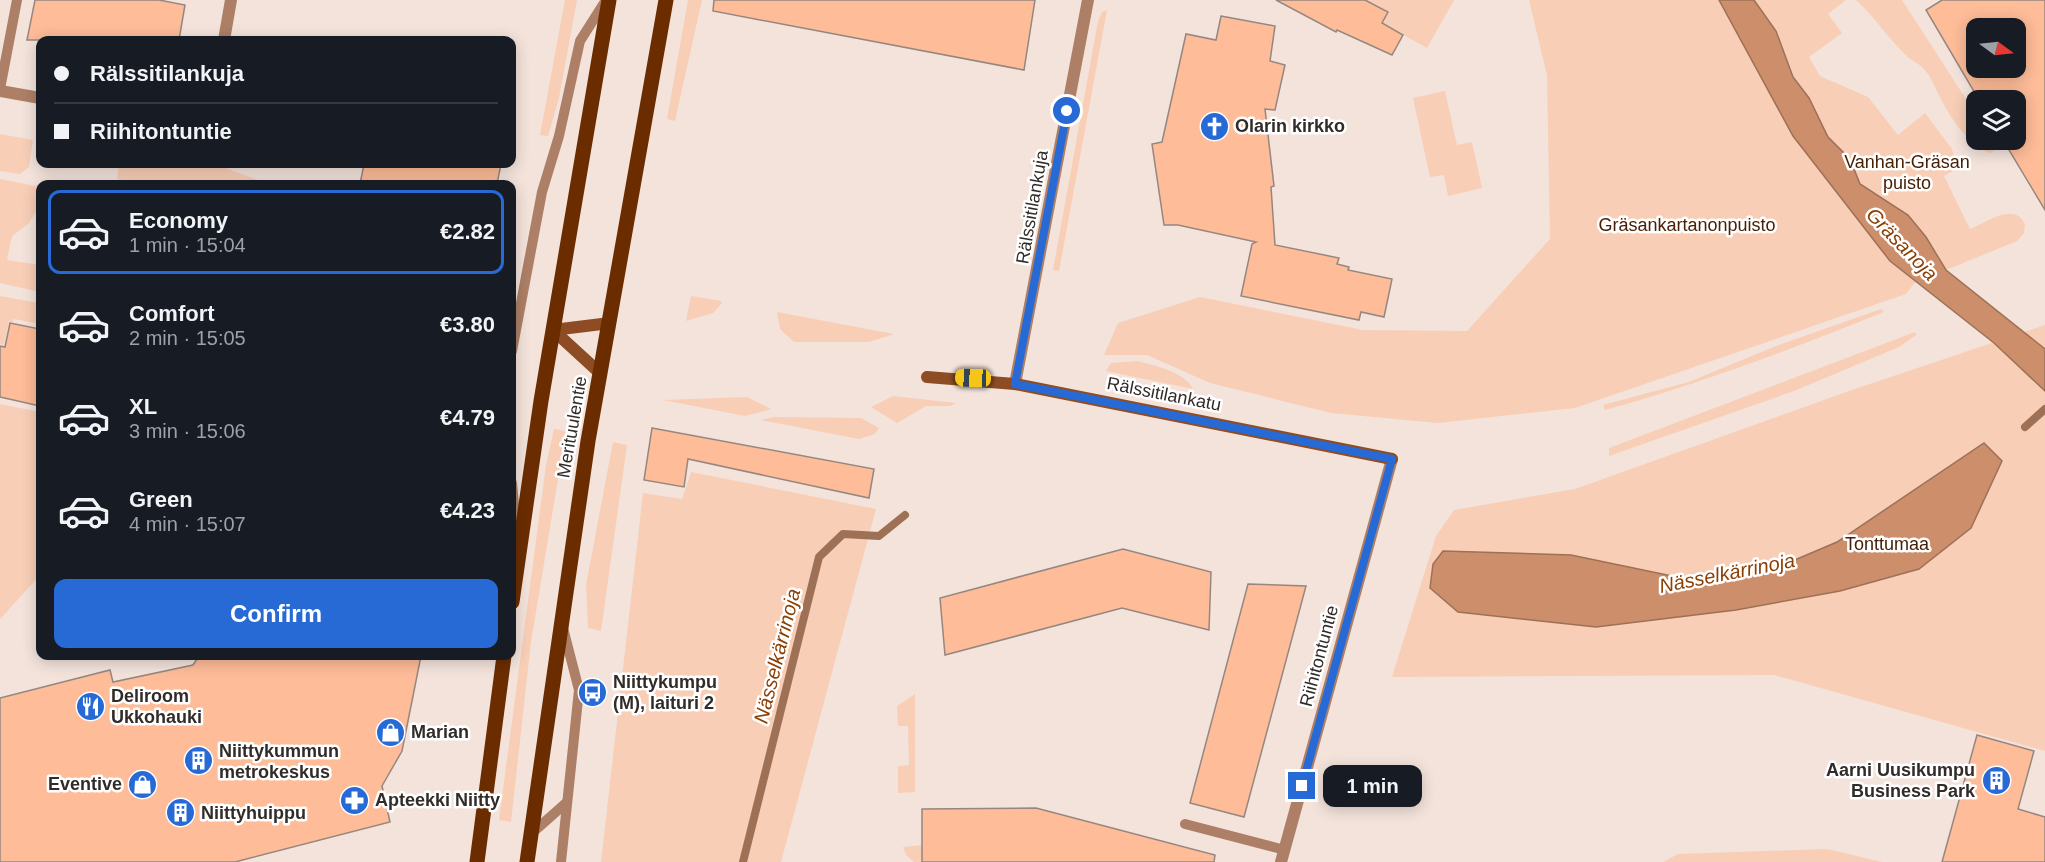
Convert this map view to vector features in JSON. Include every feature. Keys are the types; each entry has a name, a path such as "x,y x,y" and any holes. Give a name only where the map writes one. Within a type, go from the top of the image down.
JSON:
{"main road":[{"name":"Merituulentie","path":"516,573 553,330 608,0"},
{"name":"Merituulentie","path":"527,862 588,441 602,374 666,0"},
{"path":"553,330 610,322"},
{"path":"553,330 602,374"},
{"name":"Rälssitilankatu","path":"927,376 1015,384 1392,459"},
{"path":"477,862 503,660"}],"street":[{"path":"225,36 231,0"},
{"name":"Rälssitilankuja","path":"1015,384 1088,0"},
{"path":"0,90 36,97"},
{"name":"Riihitontuntie","path":"1283,856 1392,459"}],"lane":[{"path":"0,90 17,0"},
{"path":"516,330 542,192 559,136 580,41 608,0"},
{"path":"516,521 519,550"},
{"path":"561,620 579,690 561,862"},
{"path":"531,834 566,803"},
{"path":"1185,824 1283,856"}],"green space":[{"path":"565,0 577,0 559,98 548,136 540,135"},
{"path":"688,0 702,0 675,121 667,119"},
{"path":"1365,0 1454,0 1427,48 1382,23 1387,12"},
{"name":"Gräsankartanonpuisto","path":"1529,0 1719,0 1793,136 1890,261 1916,281 1906,294 1575,408 1438,423 1331,413 1210,383 1147,355 1104,355 1118,323 1200,297 1363,330 1467,331 1550,239 1547,75"},
{"name":"Vanhan-Gräsan puisto","path":"1754,0 1846,0 1828,14 1842,33 1809,57 1820,76 1868,97 1898,135 1925,113 1952,149 1958,168 1944,176 1970,229 1999,216 2014,214 2020,217 2025,224 2024,233 2017,241 1946,270 1926,237 1908,215 1860,184 1850,159 1828,137 1809,98 1793,77 1776,31"},
{"name":"Vanhan-Gräsan puisto","path":"1856,0 1902,0 1966,99 1966,135 1956,124 1925,70 1902,51"},
{"path":"1107,10 1059,271 1053,270 1098,21 1102,12"},
{"path":"1445,91 1457,145 1472,142 1482,188 1448,196 1444,175 1430,177 1413,98"},
{"path":"0,134 33,140 29,167 20,174 0,171"},
{"path":"118,168 226,168 258,180 121,180 117,179"},
{"path":"0,179 36,186 36,212 28,224 12,236 7,260 36,264 36,291 0,283"},
{"path":"0,296 36,303 36,323 14,319 13,322 9,321 4,345 0,344"},
{"path":"691,296 722,303 713,313 686,321"},
{"path":"1881,309 1884,312 1711,377 1605,410 1603,405 1689,382 1776,346"},
{"path":"777,312 894,334 869,342 794,342 780,329"},
{"name":"Tonttumaa","path":"2045,325 2045,751 1774,675 1392,677 1436,536 1454,510 1575,489 1849,391"},
{"path":"1915,332 1916,335 1899,347 1794,391 1609,456 1609,448"},
{"path":"1137,361 1176,374 1189,383 1193,389 1106,371 1111,363"},
{"path":"893,396 956,403 950,406 926,406 897,423 871,407"},
{"path":"747,397 771,409 745,416 663,400"},
{"path":"0,404 36,411 36,579 0,619"},
{"path":"775,417 861,418 879,428 875,434 859,439 761,420"},
{"path":"554,429 566,431 531,642 511,822 499,820 546,465"},
{"path":"613,442 627,445 601,631 588,628 586,585"},
{"path":"691,472 876,509 781,862 601,862 643,493 682,499"},
{"path":"915,694 915,792 898,793 898,766 909,765 908,726 898,726 897,706"},
{"path":"923,845 922,862 914,862 906,855 903,847"},
{"path":"1827,849 1882,862 1663,862 1678,854"}],"water":[{"name":"Gräsanoja","path":"1719,0 1754,0 1776,31 1793,77 1809,98 1828,137 1850,159 1860,184 1908,215 1926,237 1946,270 2045,349 2045,391 1994,343 1890,261 1793,136"},
{"path":"1984,443 2002,461 1971,528 1919,569 1840,591 1736,610 1596,627 1458,612 1430,588 1433,564 1443,551 1571,555 1696,581 1776,568 1837,542"}],"building":[{"path":"35,0 159,0 185,5 180,36 36,36 36,40 27,40"},
{"path":"714,0 1035,0 1024,70 713,11"},
{"path":"1276,0 1365,0 1388,12 1382,23 1403,35 1392,55 1337,30 1336,32"},
{"path":"1942,0 2045,0 2045,210 2009,150 2026,150 2026,90 1973,90 1966,78 2026,78 2026,18 1966,18 1966,78 1926,10"},
{"name":"Olarin kirkko","path":"1221,16 1275,26 1270,61 1285,65 1275,110 1265,109 1274,186 1271,187 1275,245 1339,258 1337,264 1349,267 1348,270 1392,279 1384,317 1361,312 1359,320 1241,296 1252,244 1256,242 1178,225 1164,225 1152,144 1162,142 1186,34 1216,40"},
{"path":"363,168 500,168 498,180 361,180"},
{"path":"10,323 36,328 36,405 0,397 0,346 5,347"},
{"path":"652,428 874,469 869,498 688,459 684,487 644,480"},
{"path":"1123,549 1211,572 1209,630 1122,608 945,655 940,598"},
{"path":"1248,584 1306,586 1244,817 1190,803"},
{"name":"Niittykummun metrokeskus","path":"196,660 420,660 402,751 382,786 390,822 235,862 0,862 0,698 110,670 113,682 193,665"},
{"name":"Aarni Uusikumpu Business Park","path":"1977,735 2034,751 2018,809 2045,817 2045,862 1942,862"},
{"path":"1036,808 1215,855 1214,862 922,862 922,809"}],"waterway":[{"name":"Nässelkärrinoja","path":"2025,427 2045,409"},
{"name":"Nässelkärrinoja","path":"743,862 819,557 843,534 879,536 905,515"}],"place":[{"name":"Olarin kirkko","path":"1214,126"},
{"name":"Niittykumpu (M), laituri 2","path":"592,692"},
{"name":"Deliroom Ukkohauki","path":"90,706"},
{"name":"Marian","path":"390,732"},
{"name":"Niittykummun metrokeskus","path":"198,761"},
{"name":"Aarni Uusikumpu Business Park","path":"1996,780"},
{"name":"Eventive","path":"143,784"},
{"name":"Apteekki Niitty","path":"354,800"},
{"name":"Niittyhuippu","path":"180,813"}],"route":[{"path":"1067,111 1015,384 1392,459 1302,786"}]}
